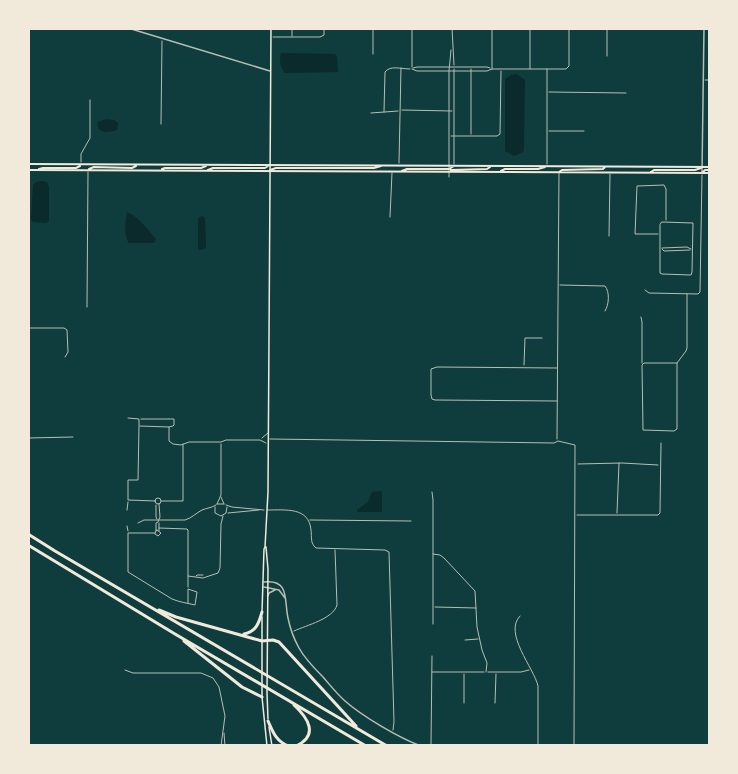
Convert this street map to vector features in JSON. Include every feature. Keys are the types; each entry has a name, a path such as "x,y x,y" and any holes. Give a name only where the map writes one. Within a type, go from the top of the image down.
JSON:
{"highway":[{"path":"28,534 387,746"},
{"path":"28,545 366,746"},
{"path":"147,605 176,617 233,633 262,641 276,641 362,731"},
{"path":"233,633 244,634 254,630 262,612"},
{"path":"175,634 242,687 262,697"},
{"path":"291,701 305,716 309,727 306,738 296,746"},
{"path":"268,721 277,738 288,746"}],"main road":[{"path":"267,746 262,697 262,612 267,510 271,28"},
{"path":"28,164 399,165 498,172 702,173 710,170"},
{"path":"37,170 76,168 81,164"},
{"path":"88,170 94,167 132,168 139,165"},
{"path":"159,171 165,168 201,168 207,165"},
{"path":"206,171 213,168 265,168 270,165"},
{"path":"270,171 274,168 374,168 383,165"},
{"path":"449,169 454,166 546,166 702,167 710,170"},
{"path":"28,170 399,171 487,169 492,166"},
{"path":"498,172 505,169 538,169 546,166"},
{"path":"559,172 605,167"},
{"path":"651,172 654,170 699,170 702,167"},
{"path":"265,546 268,581 268,721 272,746"}],"street":[{"path":"128,28 270,71"},
{"path":"292,28 292,37"},
{"path":"271,37 320,37 324,35 324,28"},
{"path":"373,28 373,54"},
{"path":"412,28 412,69"},
{"path":"452,28 454,166"},
{"path":"492,28 492,69"},
{"path":"530,69 531,28"},
{"path":"412,69 417,67 565,69 568,68 569,28"},
{"path":"607,28 607,56"},
{"path":"645,290 649,293 687,294 699,293 701,290 704,28"},
{"path":"161,124 163,39"},
{"path":"704,43 710,43"},
{"path":"449,177 449,71 452,48"},
{"path":"471,67 471,136"},
{"path":"399,165 401,68"},
{"path":"384,112 387,69 488,71 492,69"},
{"path":"449,136 497,136 500,133 501,69"},
{"path":"546,166 547,69"},
{"path":"704,80 710,80"},
{"path":"547,92 626,93"},
{"path":"81,164 81,154 90,138 90,100"},
{"path":"371,112 454,111"},
{"path":"547,131 584,131"},
{"path":"87,308 88,170"},
{"path":"390,217 392,171"},
{"path":"558,441 559,172"},
{"path":"609,236 610,172"},
{"path":"660,234 635,234 636,186 664,185 666,223"},
{"path":"662,222 693,223 691,274 660,273 660,234 662,222"},
{"path":"660,248 687,247 692,249"},
{"path":"558,285 605,286 608,290 608,306 605,311"},
{"path":"640,317 642,322 642,428 644,431 674,431 677,429 677,364 687,348 687,294"},
{"path":"28,328 68,330 66,357"},
{"path":"524,367 525,338 542,338"},
{"path":"642,364 677,364"},
{"path":"557,368 431,369 432,399 435,400 557,401"},
{"path":"128,418 174,419 174,425 169,427 139,426"},
{"path":"128,510 128,480 138,480 139,419"},
{"path":"169,427 169,441 178,445 226,440 260,440 268,444"},
{"path":"260,440 268,432"},
{"path":"28,438 73,437"},
{"path":"268,439 554,443 558,441 574,444 576,464 574,746"},
{"path":"221,442 221,495 227,509 226,513"},
{"path":"576,515 658,515 660,513 661,443"},
{"path":"128,501 155,501 158,498 161,501 183,501 183,444"},
{"path":"617,515 619,463"},
{"path":"576,464 660,465"},
{"path":"432,492 433,624"},
{"path":"215,513 214,509 221,495"},
{"path":"155,501 159,523 155,533"},
{"path":"128,533 155,533 159,536 156,522 160,517 159,504 161,501"},
{"path":"138,523 144,520 190,519 202,510 217,505 261,510"},
{"path":"208,509 223,516"},
{"path":"188,576 203,578 218,573 221,524 226,513 261,510 298,511 308,520 314,547 388,551 390,554 393,732"},
{"path":"219,516 221,524"},
{"path":"308,520 411,521"},
{"path":"128,526 128,572 171,599 195,605 196,592 188,589"},
{"path":"158,530 188,530 188,603"},
{"path":"292,631 334,612 336,608 335,549"},
{"path":"433,554 444,558 477,596 477,627 487,663 486,672"},
{"path":"263,582 273,581 281,586 285,593 292,631 299,648 340,697 359,712 408,741 421,746"},
{"path":"263,586 281,592 286,601"},
{"path":"267,597 274,590"},
{"path":"433,607 477,608"},
{"path":"520,616 515,627 520,650 538,686 538,746"},
{"path":"465,640 480,639"},
{"path":"431,746 432,656"},
{"path":"432,672 521,672 530,669"},
{"path":"125,670 133,673 201,673 211,677 220,688 225,716 221,746"},
{"path":"464,672 464,703"},
{"path":"495,703 496,672"},
{"path":"224,731 225,746"}],"water":[{"path":"281,53 335,54 338,72 285,73 280,64"},
{"path":"517,74 525,80 524,149 523,152 514,156 505,151 505,79"},
{"path":"106,119 118,123 117,130 107,132 99,129 98,122"},
{"path":"41,181 47,182 49,187 49,221 46,223 33,222 31,219 33,185"},
{"path":"127,212 156,239 154,243 129,243 125,224"},
{"path":"202,216 205,218 206,246 205,249 199,250 198,218"},
{"path":"382,491 382,512 357,512 368,502 372,492"}]}
